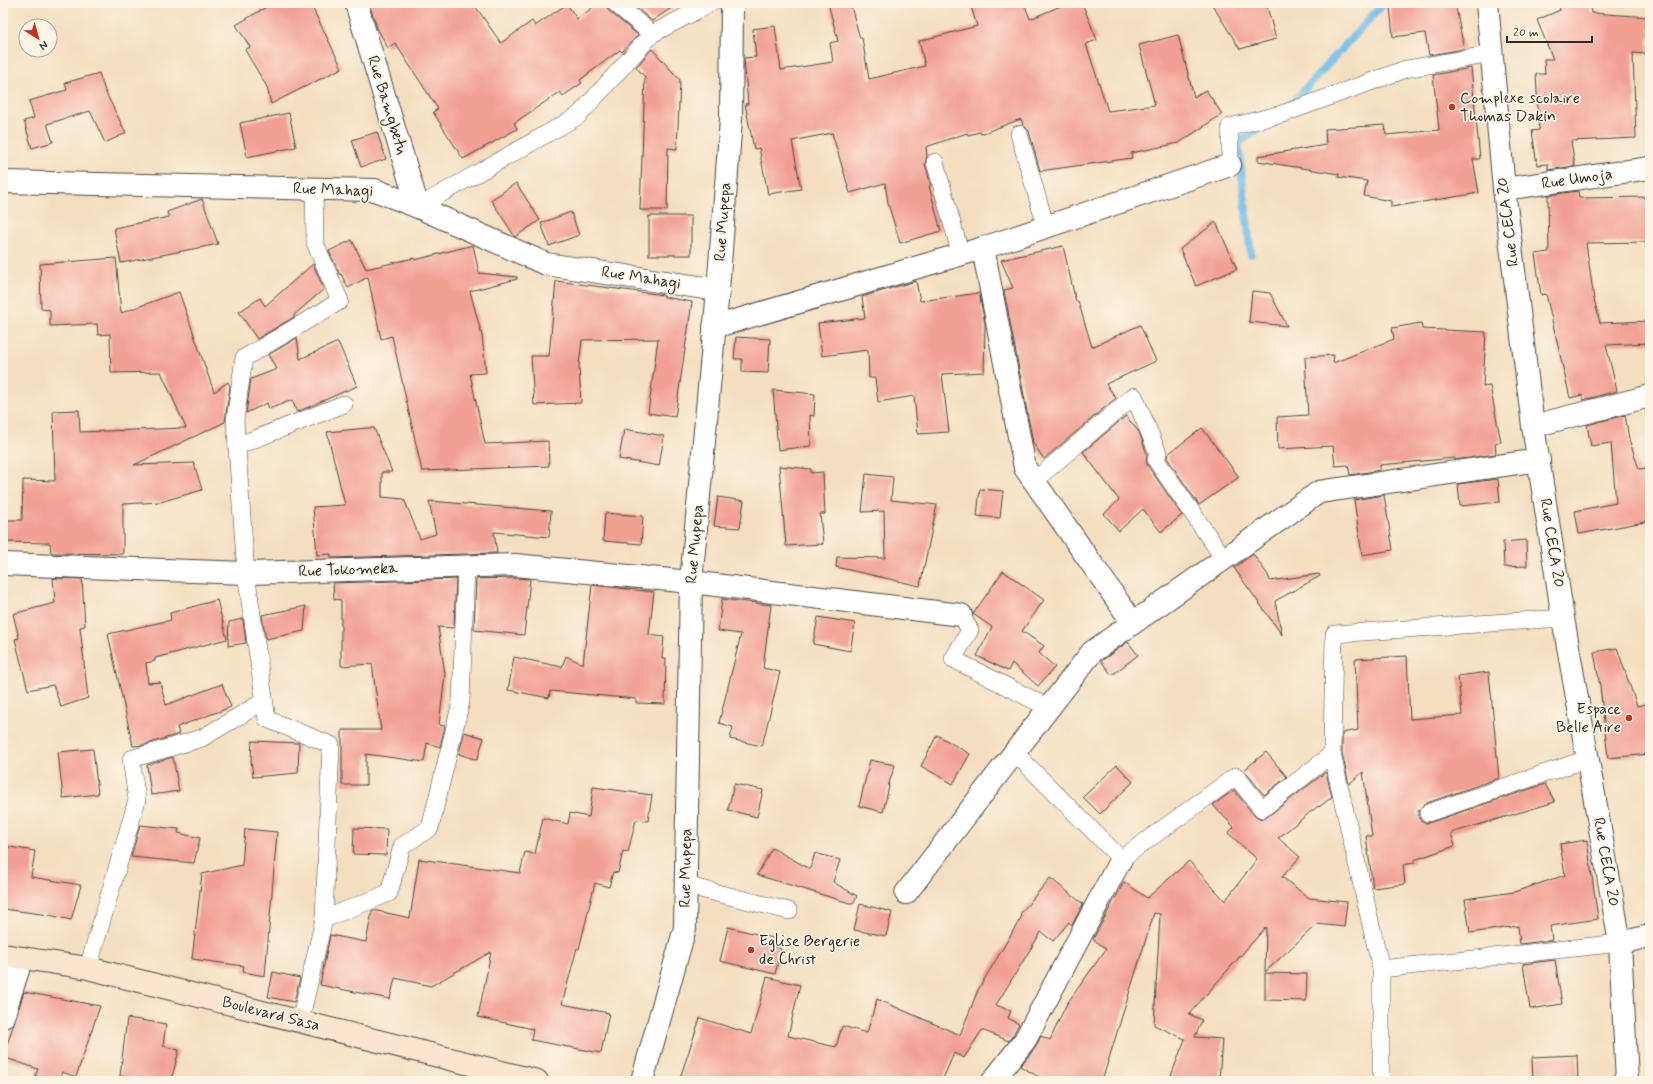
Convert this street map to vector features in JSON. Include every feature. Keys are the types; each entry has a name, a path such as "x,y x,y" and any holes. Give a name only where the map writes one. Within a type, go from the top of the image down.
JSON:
{"street":[{"name":"Rue Bamgbetu","path":"356,3 418,207"},
{"name":"Rue Mupepa","path":"642,1081 685,928 691,582 718,290 731,118 732,3"},
{"name":"Rue CECA 20","path":"1487,3 1504,189 1533,426 1563,618 1620,943 1627,1081"},
{"path":"714,327 983,248 1230,165"},
{"name":"Rue Umoja","path":"1504,189 1650,168"},
{"name":"Rue Mahagi","path":"3,182 375,190 418,207 546,264 718,290"},
{"path":"983,248 1026,468 1133,622"},
{"path":"1533,426 1650,396"},
{"path":"906,893 1092,652 1320,492 1539,460"},
{"name":"Rue Tokomeka","path":"3,564 246,573 516,565 691,582 961,615"},
{"path":"993,1081 1025,1040 1122,859"},
{"path":"1620,943 1650,936"},
{"path":"3,1017 13,956"},
{"name":"Boulevard Sasa","path":"13,956 88,968 537,1081"}],"lane":[{"path":"615,3 652,34"},
{"path":"418,207 578,116 652,34 710,3"},
{"path":"1230,165 1230,127 1282,114 1406,68 1492,54"},
{"path":"1019,134 1046,227"},
{"path":"936,162 961,254"},
{"path":"300,1021 324,919 331,745 267,719 246,573 235,420 244,358 340,301 316,243 314,189"},
{"path":"1034,481 1134,396 1158,453 1156,460 1224,559"},
{"path":"237,446 344,404"},
{"path":"324,919 389,893 402,846 430,828 461,702 466,566"},
{"path":"961,615 970,630 953,659 1049,708"},
{"path":"1381,1081 1381,969 1332,754 1334,634 1563,618"},
{"path":"88,968 137,800 131,759 202,738 264,701"},
{"path":"1014,753 1122,859 1236,776 1262,809 1332,754"},
{"path":"1428,813 1588,759"},
{"path":"685,885 789,911"},
{"path":"1381,969 1620,943"}],"building":[{"path":"273,3 310,3 342,68 271,104 267,87 245,50 250,47 236,25"},
{"path":"369,3 473,3 501,43 532,21 535,26 567,4 577,19 599,3 605,3 609,11 638,35 622,52 620,50 580,80 582,83 563,96 560,92 514,123 517,129 463,159 433,112 438,109 395,43 388,48 377,28"},
{"path":"631,3 679,3 652,21"},
{"path":"828,3 850,3 860,38 862,38 869,79 925,66 919,41 977,26 970,3 1024,3 1030,19 1068,3 1082,3 1097,40 1086,44 1108,111 1155,105 1139,45 1178,35 1194,97 1206,90 1222,114 1179,143 1131,153 1132,158 1040,171 1029,131 1023,125 1021,119 981,134 980,132 968,135 967,133 926,147 927,156 925,164 931,185 929,186 941,231 900,243 888,203 885,183 850,193 832,133 792,141 801,189 768,194 759,148 754,149 745,104 748,104 744,58 756,57 753,29 775,26 781,70 833,62 830,43 838,41"},
{"path":"1211,3 1266,3 1276,39 1240,49"},
{"path":"1419,3 1455,3 1464,49 1429,55 1425,33 1393,37 1390,6"},
{"path":"1559,3 1590,3 1591,13 1650,17 1650,22 1647,54 1633,53 1636,138 1571,141 1575,166 1548,170 1548,164 1537,165 1532,131 1539,130 1536,74 1545,74 1544,59 1553,59 1537,20 1560,10"},
{"path":"652,49 680,80 677,149 668,148 667,210 640,210 645,77 636,67"},
{"path":"1471,68 1480,159 1473,159 1479,193 1391,207 1391,201 1364,196 1367,181 1338,177 1339,174 1258,161 1258,156 1326,145 1325,129 1385,125 1386,135 1439,130 1433,75"},
{"path":"99,73 105,91 126,133 105,143 90,111 47,124 53,142 32,148 24,121 34,118 29,101 67,90 65,83"},
{"path":"289,113 296,147 247,157 240,123"},
{"path":"377,132 386,159 361,167 352,140"},
{"path":"516,183 540,220 515,237 491,200"},
{"path":"1578,191 1579,198 1648,197 1649,242 1586,243 1594,299 1600,323 1650,321 1650,343 1606,345 1617,391 1583,400 1582,395 1570,398 1546,294 1541,295 1535,254 1549,252 1548,195"},
{"path":"202,199 218,244 121,263 114,228 169,217 167,212"},
{"path":"571,212 579,235 549,246 541,223"},
{"path":"649,216 691,216 691,255 649,255"},
{"path":"1216,222 1237,269 1196,286 1180,249"},
{"path":"352,240 366,269 414,258 415,260 473,245 479,273 517,277 517,279 470,291 482,336 486,373 470,374 485,444 548,441 549,466 422,471 392,336 381,339 368,277 348,288 329,251"},
{"path":"1063,246 1076,302 1078,301 1092,347 1140,325 1156,361 1106,384 1116,398 1044,459 1033,443 1004,290 1013,288 1001,260"},
{"path":"116,258 121,313 179,292 214,392 228,382 230,386 225,422 134,465 194,463 202,490 160,502 123,504 123,554 51,553 50,543 3,542 3,520 22,520 23,480 55,481 53,411 79,410 80,432 186,428 161,372 111,373 110,334 98,335 97,324 50,326 50,310 41,309 40,264"},
{"path":"313,264 324,289 294,315 294,317 257,339 239,312 260,298 265,306"},
{"path":"556,281 663,295 664,297 692,302 675,417 648,413 658,339 582,340 579,365 581,403 534,405 531,356 549,356"},
{"path":"916,281 920,301 979,293 985,323 984,372 942,374 949,432 918,434 914,396 878,402 875,378 869,378 868,350 822,356 818,323 865,318 862,297"},
{"path":"1252,291 1270,293 1287,326 1249,322"},
{"path":"1421,323 1422,329 1486,332 1483,387 1490,386 1501,442 1495,443 1496,454 1455,460 1455,458 1380,465 1380,470 1350,475 1348,465 1335,466 1333,446 1278,449 1277,417 1308,415 1305,357 1334,355 1333,363 1394,339 1392,328"},
{"path":"736,337 770,339 768,373 742,372 742,359 734,359"},
{"path":"297,338 300,359 338,342 357,386 297,412 292,400 269,409 267,403 246,413 251,379 277,369 268,355"},
{"path":"773,390 815,394 814,416 810,415 811,446 778,450"},
{"path":"1625,415 1629,439 1639,469 1650,468 1650,521 1579,534 1575,511 1616,503 1611,443 1591,446 1587,425"},
{"path":"1126,416 1139,432 1147,454 1146,461 1148,466 1182,515 1161,532 1143,509 1119,531 1104,514 1119,500 1083,452"},
{"path":"374,428 392,472 382,472 382,497 404,499 420,539 436,534 429,501 551,511 549,537 494,532 497,553 331,558 331,554 317,555 313,507 345,505 327,432"},
{"path":"1202,428 1239,477 1199,505 1167,458 1168,454"},
{"path":"624,429 664,436 659,466 619,459"},
{"path":"779,466 811,469 811,473 823,472 825,514 820,514 823,544 786,546"},
{"path":"866,474 893,477 891,500 937,505 920,586 836,567 837,557 885,558 884,511 862,512"},
{"path":"1498,479 1500,502 1460,506 1458,484"},
{"path":"980,489 1003,491 1000,518 977,516"},
{"path":"1384,495 1393,550 1362,555 1354,500"},
{"path":"718,497 744,501 740,528 714,526"},
{"path":"605,513 643,516 641,544 603,541"},
{"path":"1526,540 1527,566 1504,567 1503,542"},
{"path":"1253,554 1268,575 1270,581 1319,574 1320,576 1275,601 1282,635 1234,568"},
{"path":"1003,571 1044,600 1022,631 1044,646 1039,653 1055,667 1038,686 1012,663 1008,671 977,656 992,627 973,614"},
{"path":"53,578 82,579 85,626 80,627 88,698 61,707 53,685 28,690 15,639 19,638 13,614 55,603"},
{"path":"456,579 454,628 438,627 445,674 439,725 445,726 440,747 427,743 424,762 366,754 366,785 342,785 342,730 381,730 372,664 341,666 341,600 334,599 333,583"},
{"path":"476,579 530,579 524,635 474,630"},
{"path":"592,585 654,592 649,635 664,637 662,658 666,658 665,704 636,703 636,699 550,691 549,698 508,690 514,657 562,667 566,656 583,664"},
{"path":"722,599 771,605 763,668 780,672 762,746 730,739 733,727 719,723 741,634 718,631"},
{"path":"217,600 227,639 155,658 155,661 146,663 148,683 160,682 166,705 222,684 231,707 177,727 179,734 144,745 133,746 108,634 171,620 170,613"},
{"path":"306,606 304,631 266,639 262,615"},
{"path":"818,617 855,623 850,651 813,644"},
{"path":"243,619 246,643 228,646 229,622"},
{"path":"1128,642 1138,655 1112,675 1101,661"},
{"path":"1617,648 1637,706 1650,703 1650,754 1608,758 1600,686 1594,652"},
{"path":"1407,656 1410,719 1462,715 1458,676 1489,672 1499,778 1424,804 1418,811 1418,816 1421,820 1426,823 1431,822 1545,784 1555,802 1451,833 1455,846 1414,860 1414,863 1403,865 1405,884 1373,888 1366,836 1372,836 1363,772 1349,784 1342,753 1342,733 1358,730 1355,659"},
{"path":"464,732 484,738 477,760 459,754"},
{"path":"937,735 970,754 953,784 921,766"},
{"path":"252,741 299,743 298,773 253,777 251,759"},
{"path":"93,749 98,794 63,798 58,752"},
{"path":"1266,752 1287,777 1264,795 1244,770"},
{"path":"173,757 179,791 151,795 147,765"},
{"path":"870,760 895,765 888,786 883,812 859,806"},
{"path":"1117,765 1133,782 1100,814 1083,797"},
{"path":"1326,772 1332,797 1319,807 1318,806 1278,838 1300,857 1282,877 1309,898 1347,902 1344,927 1317,924 1265,972 1266,927 1189,1014 1202,1020 1195,1037 1222,1039 1219,1081 1169,1081 1185,1039 1154,1025 1160,914 1154,913 1102,1081 1046,1081 1020,1066 1035,1048 1041,1036 1050,1040 1066,1005 1106,949 1093,939 1124,882 1147,898 1189,861 1225,901 1257,859 1228,833 1234,827 1213,805 1234,790 1254,815 1264,819"},
{"path":"734,784 763,790 757,817 728,810"},
{"path":"593,787 652,795 648,821 636,820 628,852 623,851 618,873 613,872 609,887 595,883 579,949 577,948 562,1004 609,1013 601,1053 531,1040 533,1029 478,1017 491,952 431,986 395,978 390,999 320,985 330,935 366,942 373,910 410,918 419,859 520,873 525,852 535,854 543,818 568,824 570,813 589,817"},
{"path":"140,825 179,829 178,833 200,838 194,863 131,857"},
{"path":"354,828 387,829 386,855 353,854"},
{"path":"245,829 277,832 265,976 243,972 244,966 192,959 202,874 242,865"},
{"path":"1587,840 1598,919 1550,926 1552,940 1520,944 1518,926 1470,933 1465,899 1514,892 1565,875 1560,844"},
{"path":"3,846 35,851 31,877 81,885 71,920 49,915 3,909"},
{"path":"772,848 810,869 815,853 840,860 833,882 857,896 853,904 757,875"},
{"path":"1050,878 1083,904 1072,925 1069,922 1053,941 1041,932 996,1005 1011,1011 1008,1018 1019,1024 1009,1041 982,1030 964,1058 954,1053 942,1081 679,1081 700,1018 751,1034 767,977 800,985 788,1036 836,1047 842,1026 867,1033 877,999 960,1035 978,990 1022,916 1020,914"},
{"path":"860,904 892,912 886,936 854,930"},
{"name":"Eglise Bergerie de Christ","path":"728,927 773,938 771,946 781,949 775,974 720,961"},
{"path":"1555,960 1562,1004 1530,1009 1523,964"},
{"path":"273,972 300,978 294,1002 268,997"},
{"path":"1265,973 1307,974 1306,1001 1265,1000"},
{"path":"24,992 100,1006 76,1077 62,1072 59,1081 50,1081 35,1076 38,1069 3,1057"},
{"path":"127,1018 166,1024 163,1046 179,1050 171,1081 144,1081 120,1076"},
{"path":"1577,1055 1578,1081 1533,1081 1532,1057"}],"waterway":[{"path":"1288,108 1384,3"},
{"path":"1251,254 1238,143 1270,122"}],"place":[{"name":"Complexe scolaire Thomas Dakin","path":"1452,107"},
{"name":"Espace Belle Aire","path":"1629,718"},
{"name":"Eglise Bergerie de Christ","path":"751,950"}]}
